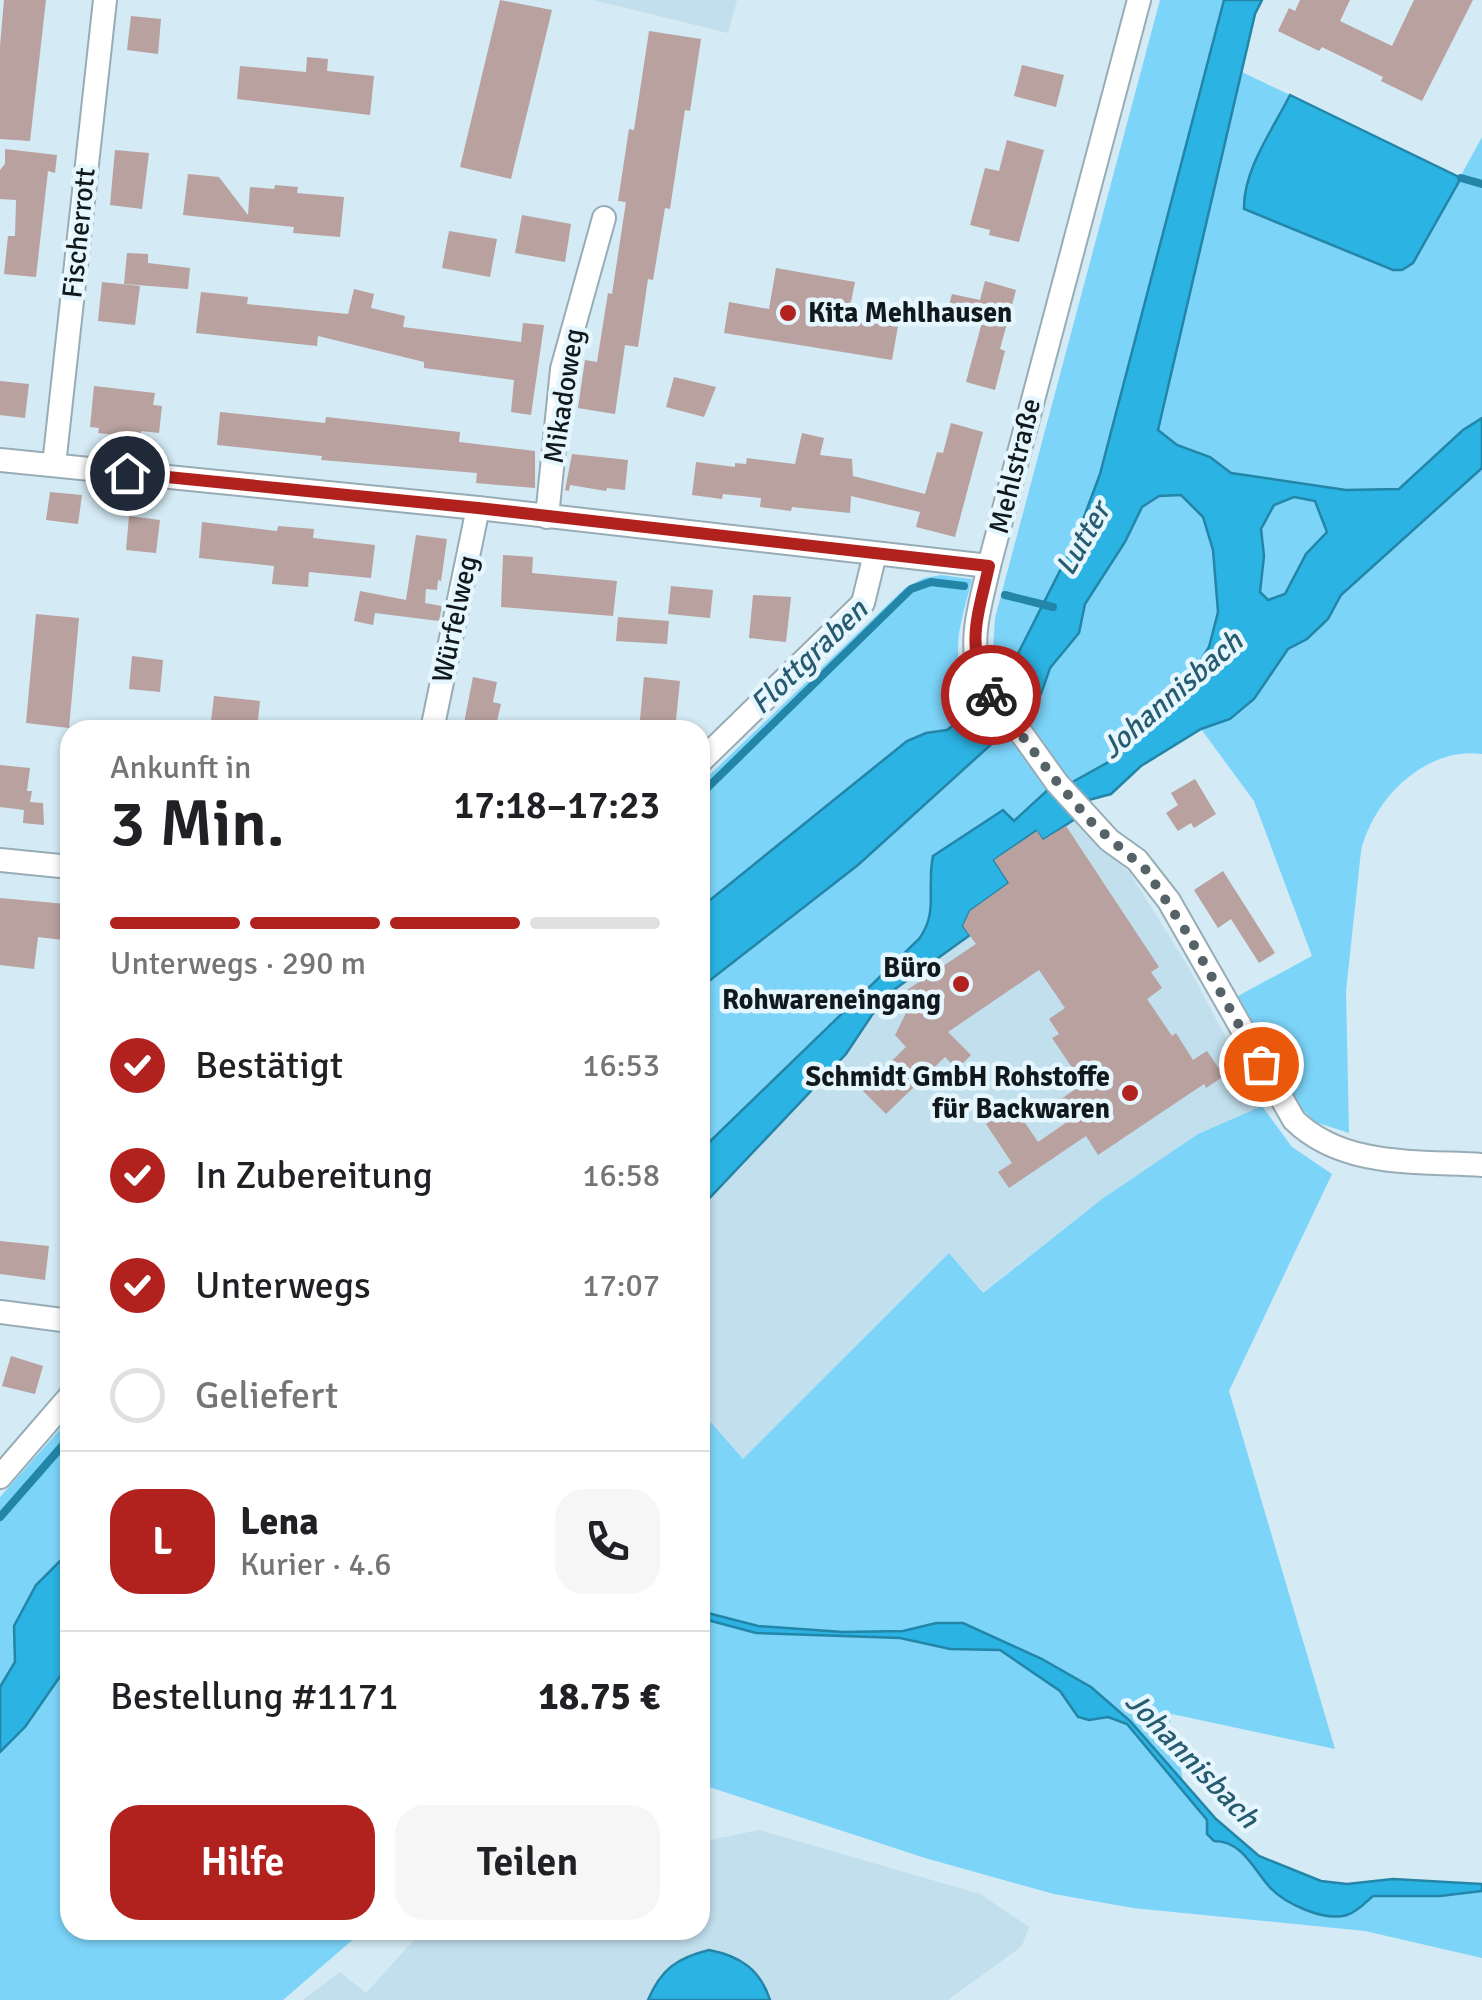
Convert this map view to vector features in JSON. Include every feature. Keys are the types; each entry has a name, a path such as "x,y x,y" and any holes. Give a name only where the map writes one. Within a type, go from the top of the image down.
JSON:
{"street":[{"name":"Fischerrott","path":"54,466 104,0"},
{"name":"Mehlstraße","path":"1139,0 974,629 979,674 1057,782 1109,840 1137,860 1169,902 1294,1120 1335,1148 1372,1158 1482,1165"},
{"name":"Mikadoweg","path":"547,517 562,369 604,218"},
{"path":"0,460 478,508 989,566"},
{"name":"Würfelweg","path":"434,720 478,508"},
{"path":"710,752 858,609 865,597 874,554"},
{"path":"0,860 60,865"},
{"path":"0,1312 60,1320"},
{"path":"0,1476 60,1407"}],"shaded area":[{"path":"593,0 737,0 728,33"},
{"path":"1160,0 1224,0 1100,474 1075,541 1001,687 992,665 995,618"},
{"path":"1242,72 1290,95 1244,196 1413,263 1482,137 1482,418 1463,430 1399,489 1346,490 1231,473 1210,457 1177,445 1158,430"},
{"path":"1482,468 1482,754 1441,758 1422,767 1390,795 1367,832 1361,851 1346,991 1349,1133 1315,1122 1295,1102 1238,996 1312,956 1254,801 1201,729 1230,719 1254,699 1289,649 1307,639 1328,619 1341,595"},
{"path":"1181,494 1203,517 1213,550 1218,612 1209,647 1185,687 1158,719 1114,759 1067,785 1024,716 1041,694 1050,668 1079,633 1085,604 1125,542 1142,507 1159,496"},
{"path":"1294,497 1315,501 1328,532 1306,554 1285,595 1268,600 1260,592 1264,556 1261,528 1274,505"},
{"path":"941,575 972,579 958,653 966,678 984,701 947,730 907,741 710,900 710,774 905,588"},
{"path":"1007,730 1052,786 1013,822 929,876 932,921 919,939 710,1141 710,980 858,865"},
{"path":"1076,819 1130,873 1189,968 1262,1106 1198,1134 1102,1199 982,1293 949,1253 743,1460 710,1422 710,1197 846,1054 884,997 969,935 963,926 970,911 1008,883 994,860 1037,831"},
{"path":"1262,1106 1292,1147 1332,1174 1229,1391 1335,1749 1172,1714 1166,1737 1178,1749 1183,1782 1130,1721 1091,1687 1042,1659 963,1623 936,1623 903,1631 843,1632 758,1626 710,1614 710,1421 743,1459 949,1253 983,1293 1102,1199 1198,1134"},
{"path":"60,1429 60,1561 36,1585 14,1626 15,1662 0,1687 0,1497"},
{"path":"710,1621 756,1633 900,1638 950,1649 1000,1650 1060,1691 1078,1717 1108,1717 1127,1724 1207,1820 1251,1860 1270,1888 1353,1913 1373,1896 1440,1896 1482,1891 1482,1958 1365,1931 1133,1908 1054,1894 925,1858 710,1787"},
{"path":"60,1676 60,1940 352,1940 283,2000 0,2000 0,1752 25,1727"},
{"path":"759,1830 980,1894 1029,1927 1022,1946 948,2000 303,2000 340,1972 366,1993 414,1940 710,1940 710,1840"}],"water":[{"name":"Lutter","path":"1224,0 1262,0 1255,14 1158,430 1177,445 1210,457 1231,473 1346,490 1399,489 1463,430 1482,418 1482,468 1341,595 1328,619 1307,639 1288,649 1254,699 1230,719 1201,729 1141,766 1111,794 1081,802 1067,785 1114,759 1158,719 1185,687 1209,647 1218,612 1213,550 1203,517 1181,495 1159,496 1142,507 1125,542 1085,604 1079,633 1050,668 1041,694 1024,716 1001,687 1075,541 1100,474","holes":["1294,497 1315,501 1327,532 1306,554 1285,594 1268,600 1260,592 1264,556 1261,529 1274,505"]},
{"path":"1290,95 1461,178 1413,263 1393,270 1244,209 1254,165"},
{"path":"984,701 1007,730 858,865 710,980 710,900 907,741 947,730"},
{"path":"1052,786 1078,817 1043,840 1036,831 994,860 1009,883 970,911 963,926 970,935 884,997 846,1054 710,1197 710,1141 919,939 929,919 933,856 1003,810 1014,821"},
{"path":"60,1561 60,1676 25,1727 0,1752 0,1687 15,1662 14,1626 36,1585"},
{"path":"710,1614 758,1626 843,1632 903,1631 936,1623 963,1623 1042,1659 1091,1687 1130,1721 1216,1819 1259,1856 1321,1881 1347,1884 1393,1879 1482,1884 1482,1891 1440,1896 1373,1896 1354,1912 1338,1916 1304,1909 1274,1891 1239,1850 1214,1841 1207,1834 1207,1820 1127,1724 1108,1717 1078,1717 1060,1691 1000,1650 950,1649 900,1638 756,1633 710,1621"},
{"path":"709,1950 747,1966 761,1980 770,2000 648,2000 671,1966"}],"building":[{"path":"4,0 46,0 30,141 0,139"},
{"path":"500,0 552,10 511,179 460,167"},
{"path":"1300,0 1350,0 1340,21 1392,46 1414,0 1473,0 1422,101 1322,47 1319,51 1278,31 1289,8 1295,11"},
{"path":"131,16 161,19 158,54 127,50"},
{"path":"649,31 701,39 690,111 685,110 670,209 665,208 653,280 648,279 638,347 625,345 615,414 578,408 585,360 597,362 608,293 612,294 626,202 618,201 629,129 634,130"},
{"path":"307,57 328,59 327,71 374,76 370,115 237,99 240,66 306,72"},
{"path":"1022,65 1064,75 1056,107 1014,96"},
{"path":"1007,140 1044,150 1019,242 989,235 990,230 970,225 985,168 999,171"},
{"path":"5,149 57,155 55,173 48,171 36,277 4,274 8,236 15,236 16,200 0,199"},
{"path":"115,150 149,153 142,209 110,205"},
{"path":"188,174 219,177 248,215 250,187 298,187 297,193 344,197 340,237 293,233 294,227 183,215"},
{"path":"522,215 571,224 565,262 515,253"},
{"path":"449,231 497,239 490,277 442,268"},
{"path":"127,253 148,254 148,263 190,268 188,289 124,284"},
{"name":"Kita Mehlhausen","path":"776,268 855,282 848,317 898,326 892,360 724,333 729,302 769,309"},
{"path":"985,281 1016,290 1000,349 1005,351 995,390 966,382 982,322 947,312 952,294 980,300"},
{"path":"102,282 140,286 135,325 98,321"},
{"path":"354,289 374,294 371,308 405,316 403,327 521,342 523,323 544,325 531,415 511,412 514,380 424,368 424,362 318,336 317,346 196,333 201,292 248,297 247,304 348,314"},
{"path":"674,377 716,387 704,417 666,407"},
{"path":"0,381 29,384 25,418 0,415"},
{"path":"94,386 155,393 153,405 162,406 159,433 141,431 141,438 98,433 99,428 90,427"},
{"path":"220,412 325,423 326,417 460,432 459,442 535,451 535,488 476,483 477,473 321,460 322,456 217,445"},
{"path":"951,423 983,432 955,537 916,527 920,512 851,496 850,513 760,507 761,498 692,495 696,462 735,467 735,463 746,464 747,458 795,464 802,433 824,438 820,455 852,459 853,476 925,494 937,452 943,453"},
{"path":"572,454 628,460 625,490 570,485 569,491 565,490"},
{"path":"50,492 82,495 78,524 46,520"},
{"path":"129,516 160,520 156,553 126,550"},
{"path":"202,522 277,531 278,526 314,529 313,538 375,545 371,578 309,572 308,587 272,584 274,566 199,558"},
{"path":"416,535 447,539 441,581 438,580 437,590 426,589 425,603 442,606 439,621 375,613 373,625 354,621 360,591 406,600"},
{"path":"503,555 533,557 532,573 617,581 613,616 501,607"},
{"path":"671,586 713,590 710,618 668,614"},
{"path":"753,595 791,597 786,642 749,638"},
{"path":"36,614 79,618 70,720 60,720 60,727 26,723"},
{"path":"618,617 669,621 667,644 616,641"},
{"path":"132,656 163,660 160,692 129,689"},
{"path":"473,677 497,682 493,702 501,704 497,720 465,720"},
{"path":"644,677 680,681 676,720 640,720"},
{"path":"214,696 260,701 258,720 211,720"},
{"path":"0,765 30,768 27,791 32,791 30,802 43,803 44,825 23,823 24,810 0,807"},
{"path":"1195,779 1216,814 1194,828 1191,823 1178,831 1166,813 1178,805 1171,793"},
{"path":"1066,826 1159,967 1151,972 1162,988 1147,999 1193,1060 1207,1051 1224,1076 1206,1088 1204,1084 1098,1155 1086,1136 1009,1188 998,1172 1012,1163 986,1124 1013,1105 1038,1142 1073,1118 1061,1099 1083,1084 1052,1038 1059,1034 1049,1019 1065,1008 1039,970 948,1032 971,1055 957,1069 945,1057 886,1114 862,1090 906,1047 895,1035 914,997 907,990 976,944 963,926 970,911 1009,883 994,860 1037,831 1043,840"},
{"path":"1223,871 1275,953 1259,963 1231,919 1218,928 1194,890"},
{"path":"0,898 60,903 60,940 38,937 34,969 0,965"},
{"path":"0,1241 49,1246 45,1280 0,1274"},
{"path":"11,1356 43,1366 35,1394 2,1386"}],"waterway":[{"path":"1461,178 1482,184"},
{"name":"Flottgraben","path":"710,785 911,589 931,582 964,586"},
{"name":"Flottgraben","path":"1005,595 1053,607"},
{"name":"Flottgraben","path":"0,1517 60,1448"}],"way so far":[{"path":"991,695 1093,824 1146,870 1169,902 1261,1064"}],"place":[{"name":"Kita Mehlhausen","path":"788,313"},
{"name":"Büro Rohwareneingang","path":"961,984"},
{"name":"Schmidt GmbH Rohstoffe für Backwaren","path":"1130,1093"}],"route":[{"path":"127,473 989,566 974,629 974,652 979,674 991,695"}],"water label":[{"name":"Johannisbach","path":"1172,695"},
{"name":"Johannisbach","path":"1192,1760"}]}
